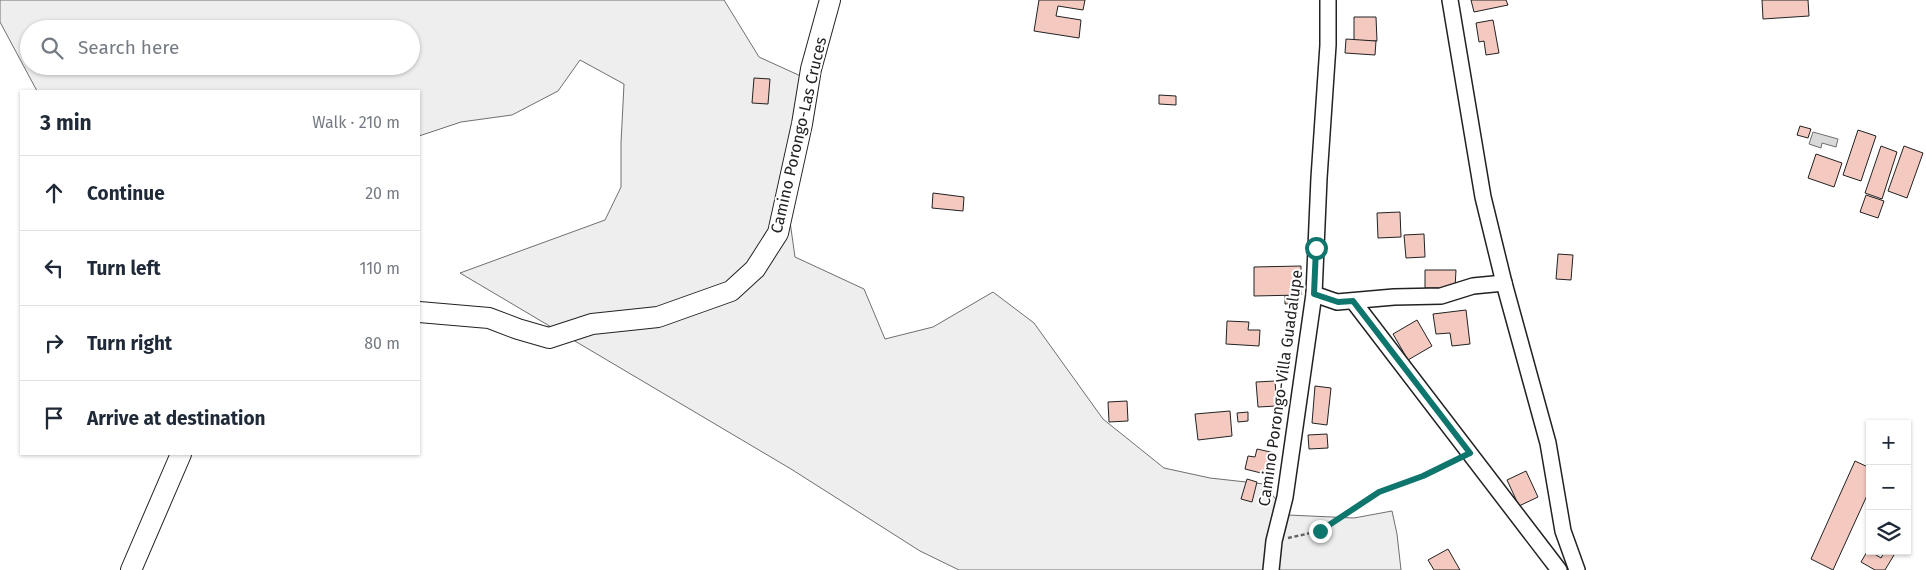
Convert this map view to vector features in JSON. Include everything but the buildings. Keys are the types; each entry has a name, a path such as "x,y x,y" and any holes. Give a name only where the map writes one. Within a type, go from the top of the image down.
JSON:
{"main road":[{"name":"Camino Porongo-Las Cruces","path":"420,312 489,318 549,338 592,324 658,317 731,291 755,269 778,233 800,133 811,69 830,0"},
{"path":"131,570 180,455"}],"street":[{"name":"Camino Porongo-Villa Guadalupe","path":"1271,570 1274,541 1285,497 1314,294 1319,169 1328,45 1328,0"},
{"path":"1450,0 1483,197 1504,283 1548,443 1563,531 1578,570"},
{"path":"1314,294 1338,302 1441,296 1473,286 1504,283"},
{"path":"1353,301 1559,570"}],"path":[{"path":"1274,541 1320,531 1379,492 1423,476 1470,453"}],"shaded area":[{"path":"0,0 724,0 759,57 805,78 783,172 795,257 864,289 885,339 933,327 993,292 1034,323 1103,419 1164,468 1210,478 1264,484 1288,515 1354,518 1392,511 1401,570 959,570 920,551 791,469 460,273 605,220 621,187 624,84 580,60 558,91 512,115 461,122 420,136 420,90 36,90 28,75 420,75 420,20 20,20 20,59 0,22"},
{"path":"1813,132 1838,139 1836,147 1822,143 1821,148 1809,144"}],"route":[{"path":"1316,248 1314,294 1338,302 1353,301 1470,453 1423,476 1379,492 1320,531"}]}
